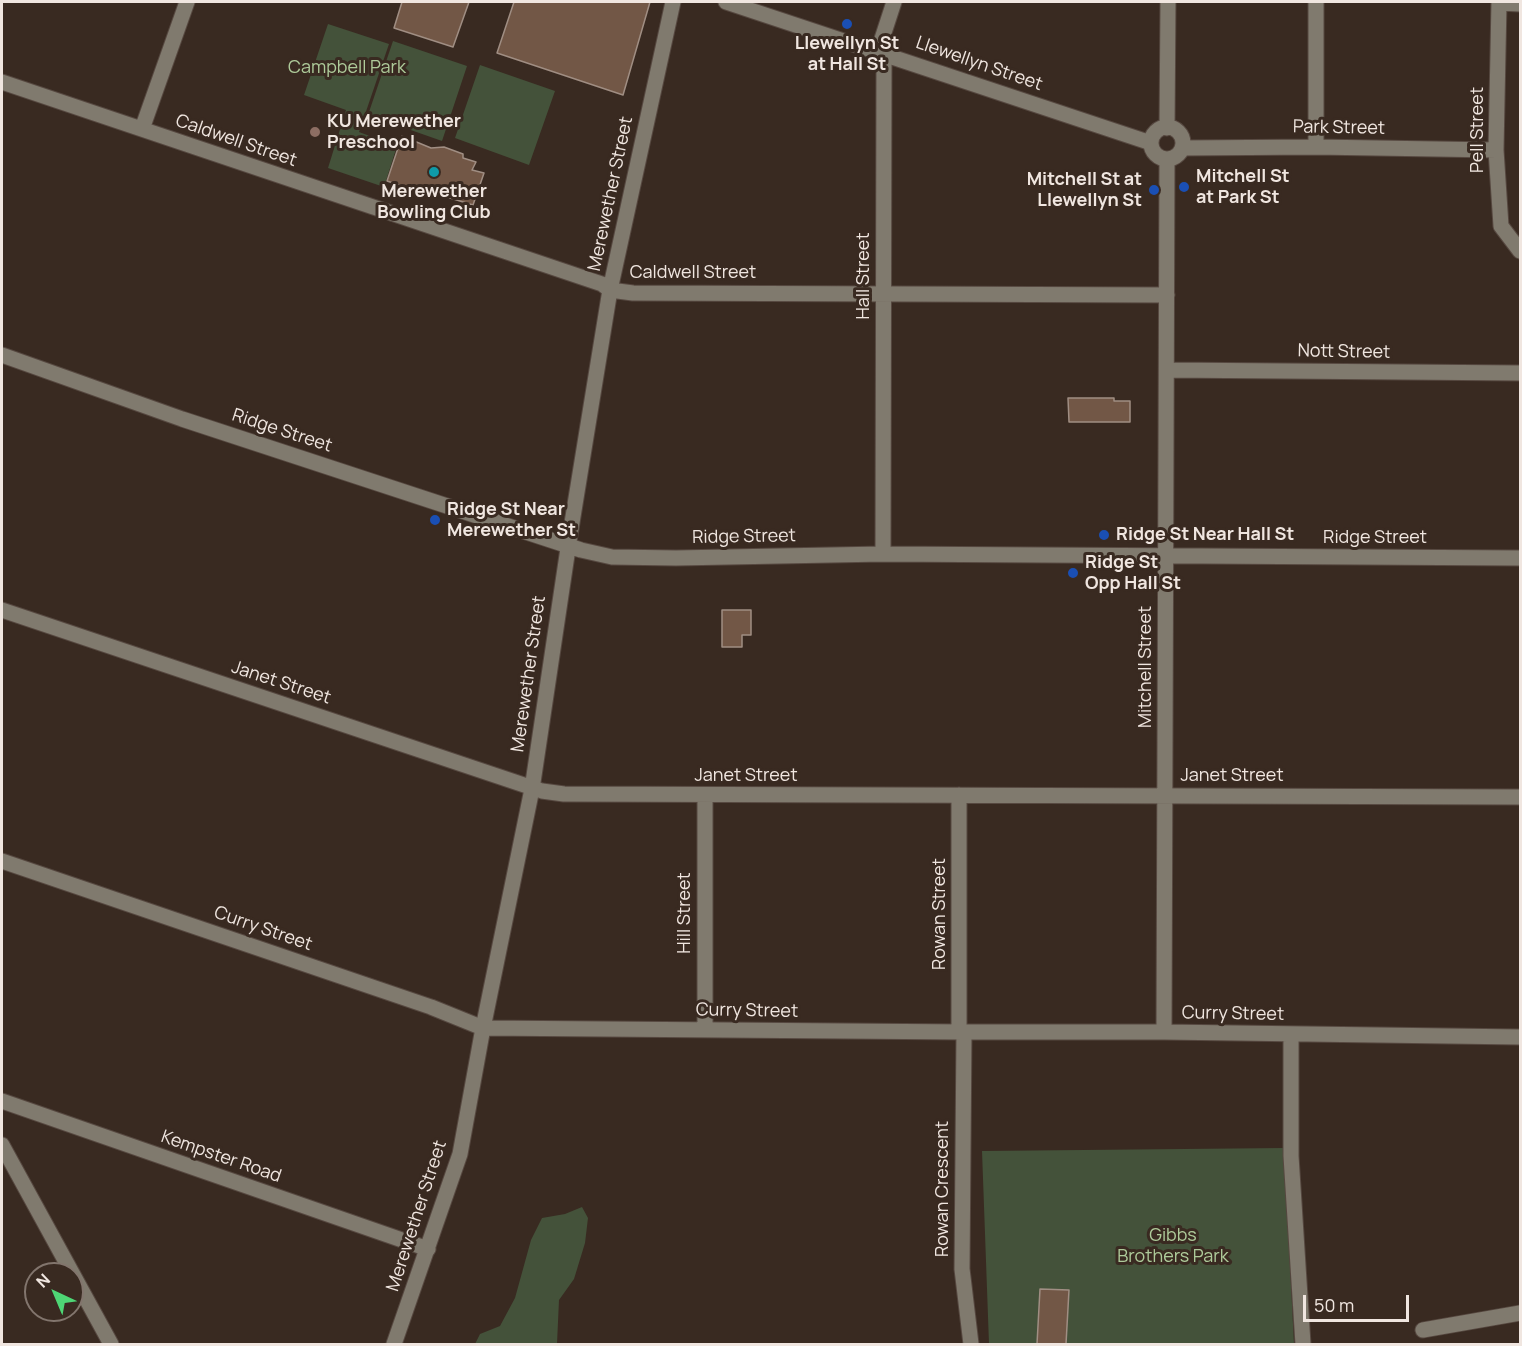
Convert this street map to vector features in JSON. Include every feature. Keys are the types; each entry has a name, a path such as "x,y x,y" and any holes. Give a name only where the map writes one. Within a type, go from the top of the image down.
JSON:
{"street":[{"path":"142,129 186,2"},
{"name":"Merewether Street","path":"394,1344 460,1154 483,1028 532,789 568,546 610,290 673,2"},
{"name":"Llewellyn Street","path":"726,2 1151,143"},
{"name":"Hall Street","path":"883,554 884,65 878,51 894,2"},
{"path":"1167,128 1168,2"},
{"path":"1316,2 1316,147"},
{"path":"1499,2 1521,4"},
{"name":"Pell Street","path":"1499,2 1496,150 1501,226 1521,251"},
{"name":"Caldwell Street","path":"2,82 602,284 610,290 633,293 1167,295"},
{"path":"1167,128 1178,132 1183,142 1178,154 1167,159 1157,156 1151,143 1158,130 1167,128"},
{"name":"Park Street","path":"1182,148 1316,147 1496,150"},
{"name":"Mitchell Street","path":"1164,1032 1167,159"},
{"name":"Ridge Street","path":"2,355 182,419 588,553 622,557 883,554 1521,558"},
{"name":"Nott Street","path":"1168,370 1521,374"},
{"name":"Janet Street","path":"2,609 532,789 564,794 705,796 1165,794 1521,797"},
{"name":"Rowan Street","path":"960,795 962,1032"},
{"name":"Hill Street","path":"705,796 705,1030"},
{"name":"Curry Street","path":"2,861 431,1007 483,1028 1164,1032 1521,1037"},
{"name":"Rowan Crescent","path":"962,1032 962,1269 971,1344"},
{"path":"1291,1035 1291,1156 1303,1344"},
{"name":"Kempster Road","path":"2,1101 428,1249"},
{"path":"2,1145 111,1344"},
{"path":"1423,1330 1521,1313"}],"green space":[{"name":"Campbell Park","path":"328,24 389,44 359,132 397,146 384,187 328,168 346,110 304,95"},
{"path":"393,41 467,66 442,141 368,115"},
{"path":"480,65 555,91 529,165 455,138"},
{"name":"Gibbs Brothers Park","path":"1284,1148 1294,1344 989,1344 982,1151"},
{"path":"582,1207 588,1218 585,1243 574,1279 559,1300 557,1344 475,1344 480,1334 500,1326 515,1298 531,1240 542,1218 565,1214"}],"building":[{"path":"402,2 469,2 453,47 394,28"},
{"path":"514,2 650,2 623,95 497,53"},
{"name":"Merewether Bowling Club","path":"402,136 431,148 444,147 463,154 463,158 476,162 472,170 484,173 473,205 437,194 436,197 387,181"},
{"path":"1068,398 1114,398 1114,401 1130,401 1130,422 1069,422"},
{"path":"722,610 751,610 751,635 742,635 742,647 722,647"},
{"path":"1040,1289 1069,1290 1066,1344 1037,1344"}],"place":[{"name":"Llewellyn St at Hall St","path":"847,24"},
{"name":"KU Merewether Preschool","path":"315,132"},
{"name":"Merewether Bowling Club","path":"434,172"},
{"name":"Mitchell St at Park St","path":"1184,187"},
{"name":"Mitchell St at Llewellyn St","path":"1154,190"},
{"name":"Ridge St Near Merewether St","path":"435,520"},
{"name":"Ridge St Near Hall St","path":"1104,535"},
{"name":"Ridge St Opp Hall St","path":"1073,573"}]}
